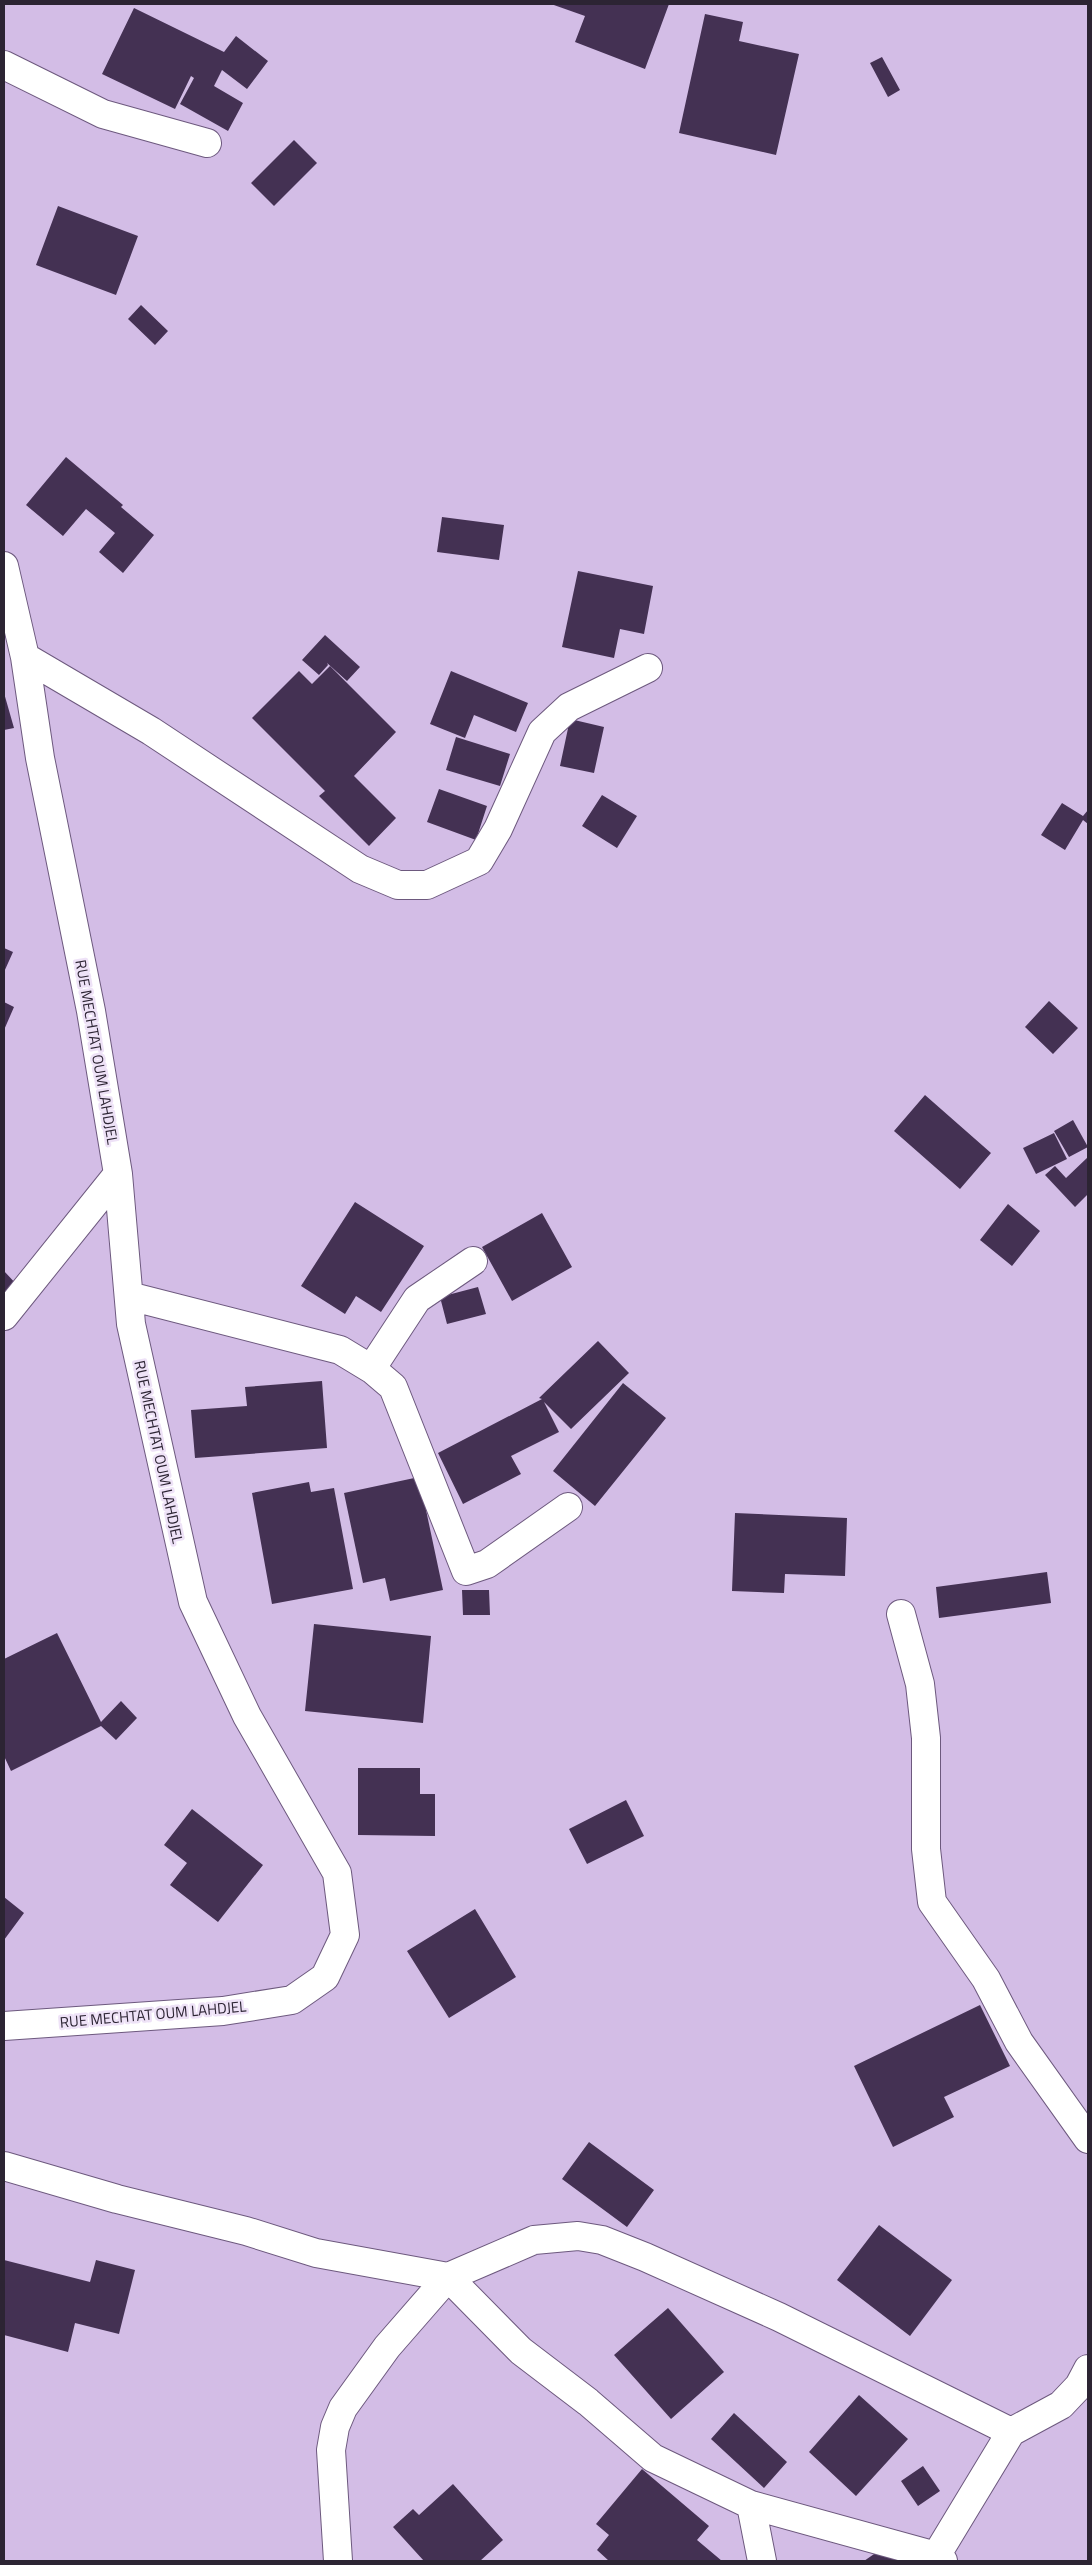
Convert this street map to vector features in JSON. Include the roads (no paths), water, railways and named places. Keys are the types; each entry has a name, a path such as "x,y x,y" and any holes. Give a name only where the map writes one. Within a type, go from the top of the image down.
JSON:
{"street":[{"path":"4,64 103,114 207,144"},
{"name":"RUE MECHTAT OUM LAHDJEL","path":"4,566 24,657 40,758 91,1011 118,1174 131,1324 193,1602 247,1716 337,1872 345,1935 325,1977 292,2000 223,2011 4,2026"},
{"path":"24,657 151,731 360,869 398,885 427,885 479,861 498,829 542,732 570,707 648,668"},
{"path":"4,1316 118,1174"},
{"path":"373,1370 375,1363 417,1299 473,1261"},
{"path":"129,1296 340,1350 373,1370 393,1388 466,1570 487,1564 568,1507"},
{"path":"901,1614 920,1684 926,1738 926,1849 932,1902 986,1979 1019,2042 1088,2139"},
{"path":"4,2166 117,2199 246,2231 316,2253 448,2277 521,2351 588,2402 653,2458 751,2505 940,2559 1012,2432 1061,2405 1079,2386 1088,2369"},
{"path":"338,2561 331,2450 335,2427 343,2408 387,2347 448,2277 534,2240 578,2236 602,2240 779,2317 1012,2432"},
{"path":"751,2505 762,2561"}]}
